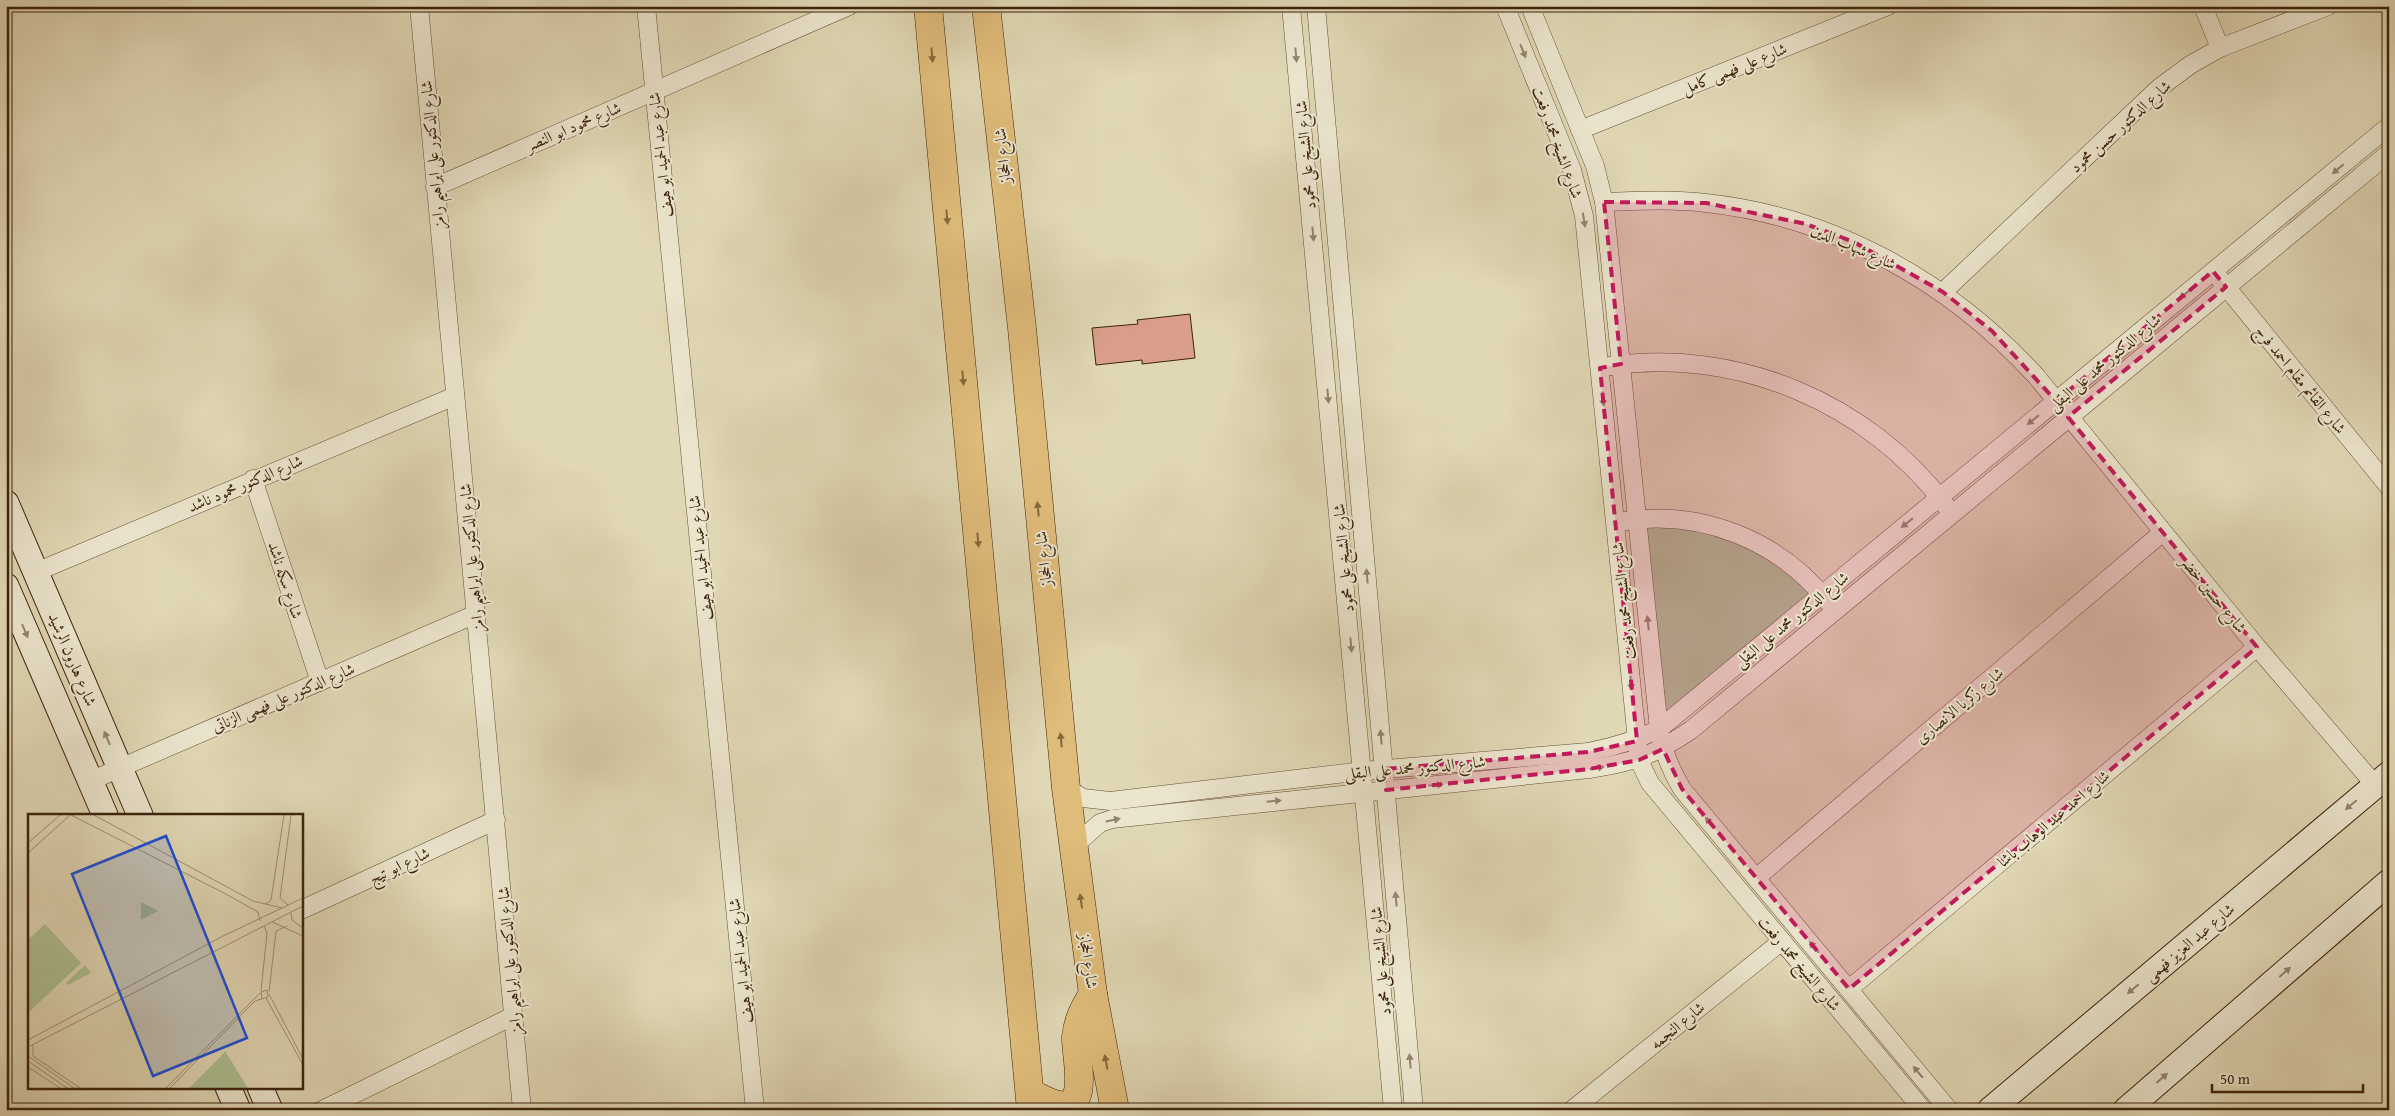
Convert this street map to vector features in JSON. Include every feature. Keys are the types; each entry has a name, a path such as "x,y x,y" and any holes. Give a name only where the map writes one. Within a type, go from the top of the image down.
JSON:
{"main road":[{"path":"928,6 1031,1102 1059,1105 1070,1104 1078,1096 1080,1084 1076,1040 1078,1025 1084,1008 1094,994"},
{"name":"شارع الحجاز","path":"986,6 1022,328 1066,788 1094,994 1115,1110"},
{"name":"شارع هارون الرشيد","path":"6,503 140,814"},
{"name":"شارع هارون الرشيد","path":"6,586 105,814"},
{"name":"شارع عبد العزيز فهمى","path":"1990,1110 2382,779"},
{"path":"2126,1110 2389,882"},
{"path":"228,1088 238,1110"},
{"path":"260,1088 270,1110"}],"street":[{"name":"شارع الدكتور على ابراهيم رامز","path":"419,6 522,1110"},
{"name":"شارع عبد الحميد ابو هيف","path":"646,6 755,1110"},
{"name":"شارع محمود ابو النصر","path":"435,186 849,6"},
{"name":"شارع الشيخ على محمود","path":"1291,6 1393,1110"},
{"name":"شارع الشيخ على محمود","path":"1316,6 1414,1110"},
{"name":"شارع الشيخ محمد رفعت","path":"1505,6 1572,170 1579,192 1587,239 1640,760 1650,783 1923,1110"},
{"name":"شارع الشيخ محمد رفعت","path":"1530,6 1595,166 1604,202 1659,729 1663,749 1671,770 1682,789 1949,1110"},
{"name":"شارع على فهمى كامل","path":"1580,130 1888,6"},
{"path":"2203,6 2220,48"},
{"name":"شارع الدكتور حسن محمود","path":"1942,292 2159,88 2190,65 2220,48 2328,6"},
{"name":"شارع الدكتور محمد على البقلى","path":"1066,788 1083,798 1110,801 1363,771 1588,752 1637,741 1659,729 2389,126"},
{"path":"2367,144 2386,161"},
{"name":"شارع الدكتور محمد على البقلى","path":"1074,847 1100,823 1112,819 1589,769 1640,760 1663,749 1691,730 2226,287 2386,161"},
{"name":"شارع شهاب الدين","path":"1604,202 1655,200 1706,203 1765,213 1806,224 1854,242 1899,265 1968,311 2009,348 2056,401"},
{"name":"شارع القائم مقام احمد فرج","path":"2213,271 2389,487"},
{"path":"1600,368 1621,364 1660,362 1708,366 1740,371 1806,394 1850,417 1883,440 1913,467 1952,514"},
{"name":"شارع الدكتور محمود ناشد","path":"36,572 253,479 455,396"},
{"name":"شارع حسين خضر","path":"2056,401 2257,647 2382,779"},
{"name":"شارع سكه ناشد","path":"253,479 320,682"},
{"path":"1615,523 1637,519 1666,518 1696,522 1743,536 1778,554 1801,572 1835,610"},
{"name":"شارع زكريا الانصارى","path":"1756,878 2163,532"},
{"name":"شارع الدكتور على فهمى الزناتى","path":"90,781 476,614"},
{"name":"شارع احمد عبد الوهاب باشا","path":"1849,989 2257,647"},
{"name":"شارع ابو تيج","path":"302,910 496,820"},
{"name":"شارع النجمه","path":"1572,1110 1782,941"},
{"path":"322,1110 513,1016"}],"highlighted area":[{"path":"1604,202 1706,203 1806,224 1854,242 1943,292 1992,331 2056,401 2213,271 2226,287 2068,417 2257,647 1849,989 1682,789 1663,749 1639,760 1589,769 1386,790 1384,769 1588,752 1637,741 1600,368 1621,364"}],"green space":[{"path":"1637,519 1725,529 1822,594 1659,729"}],"building":[{"path":"1190,314 1195,358 1142,364 1142,360 1096,365 1092,328 1138,324 1137,320"}]}
